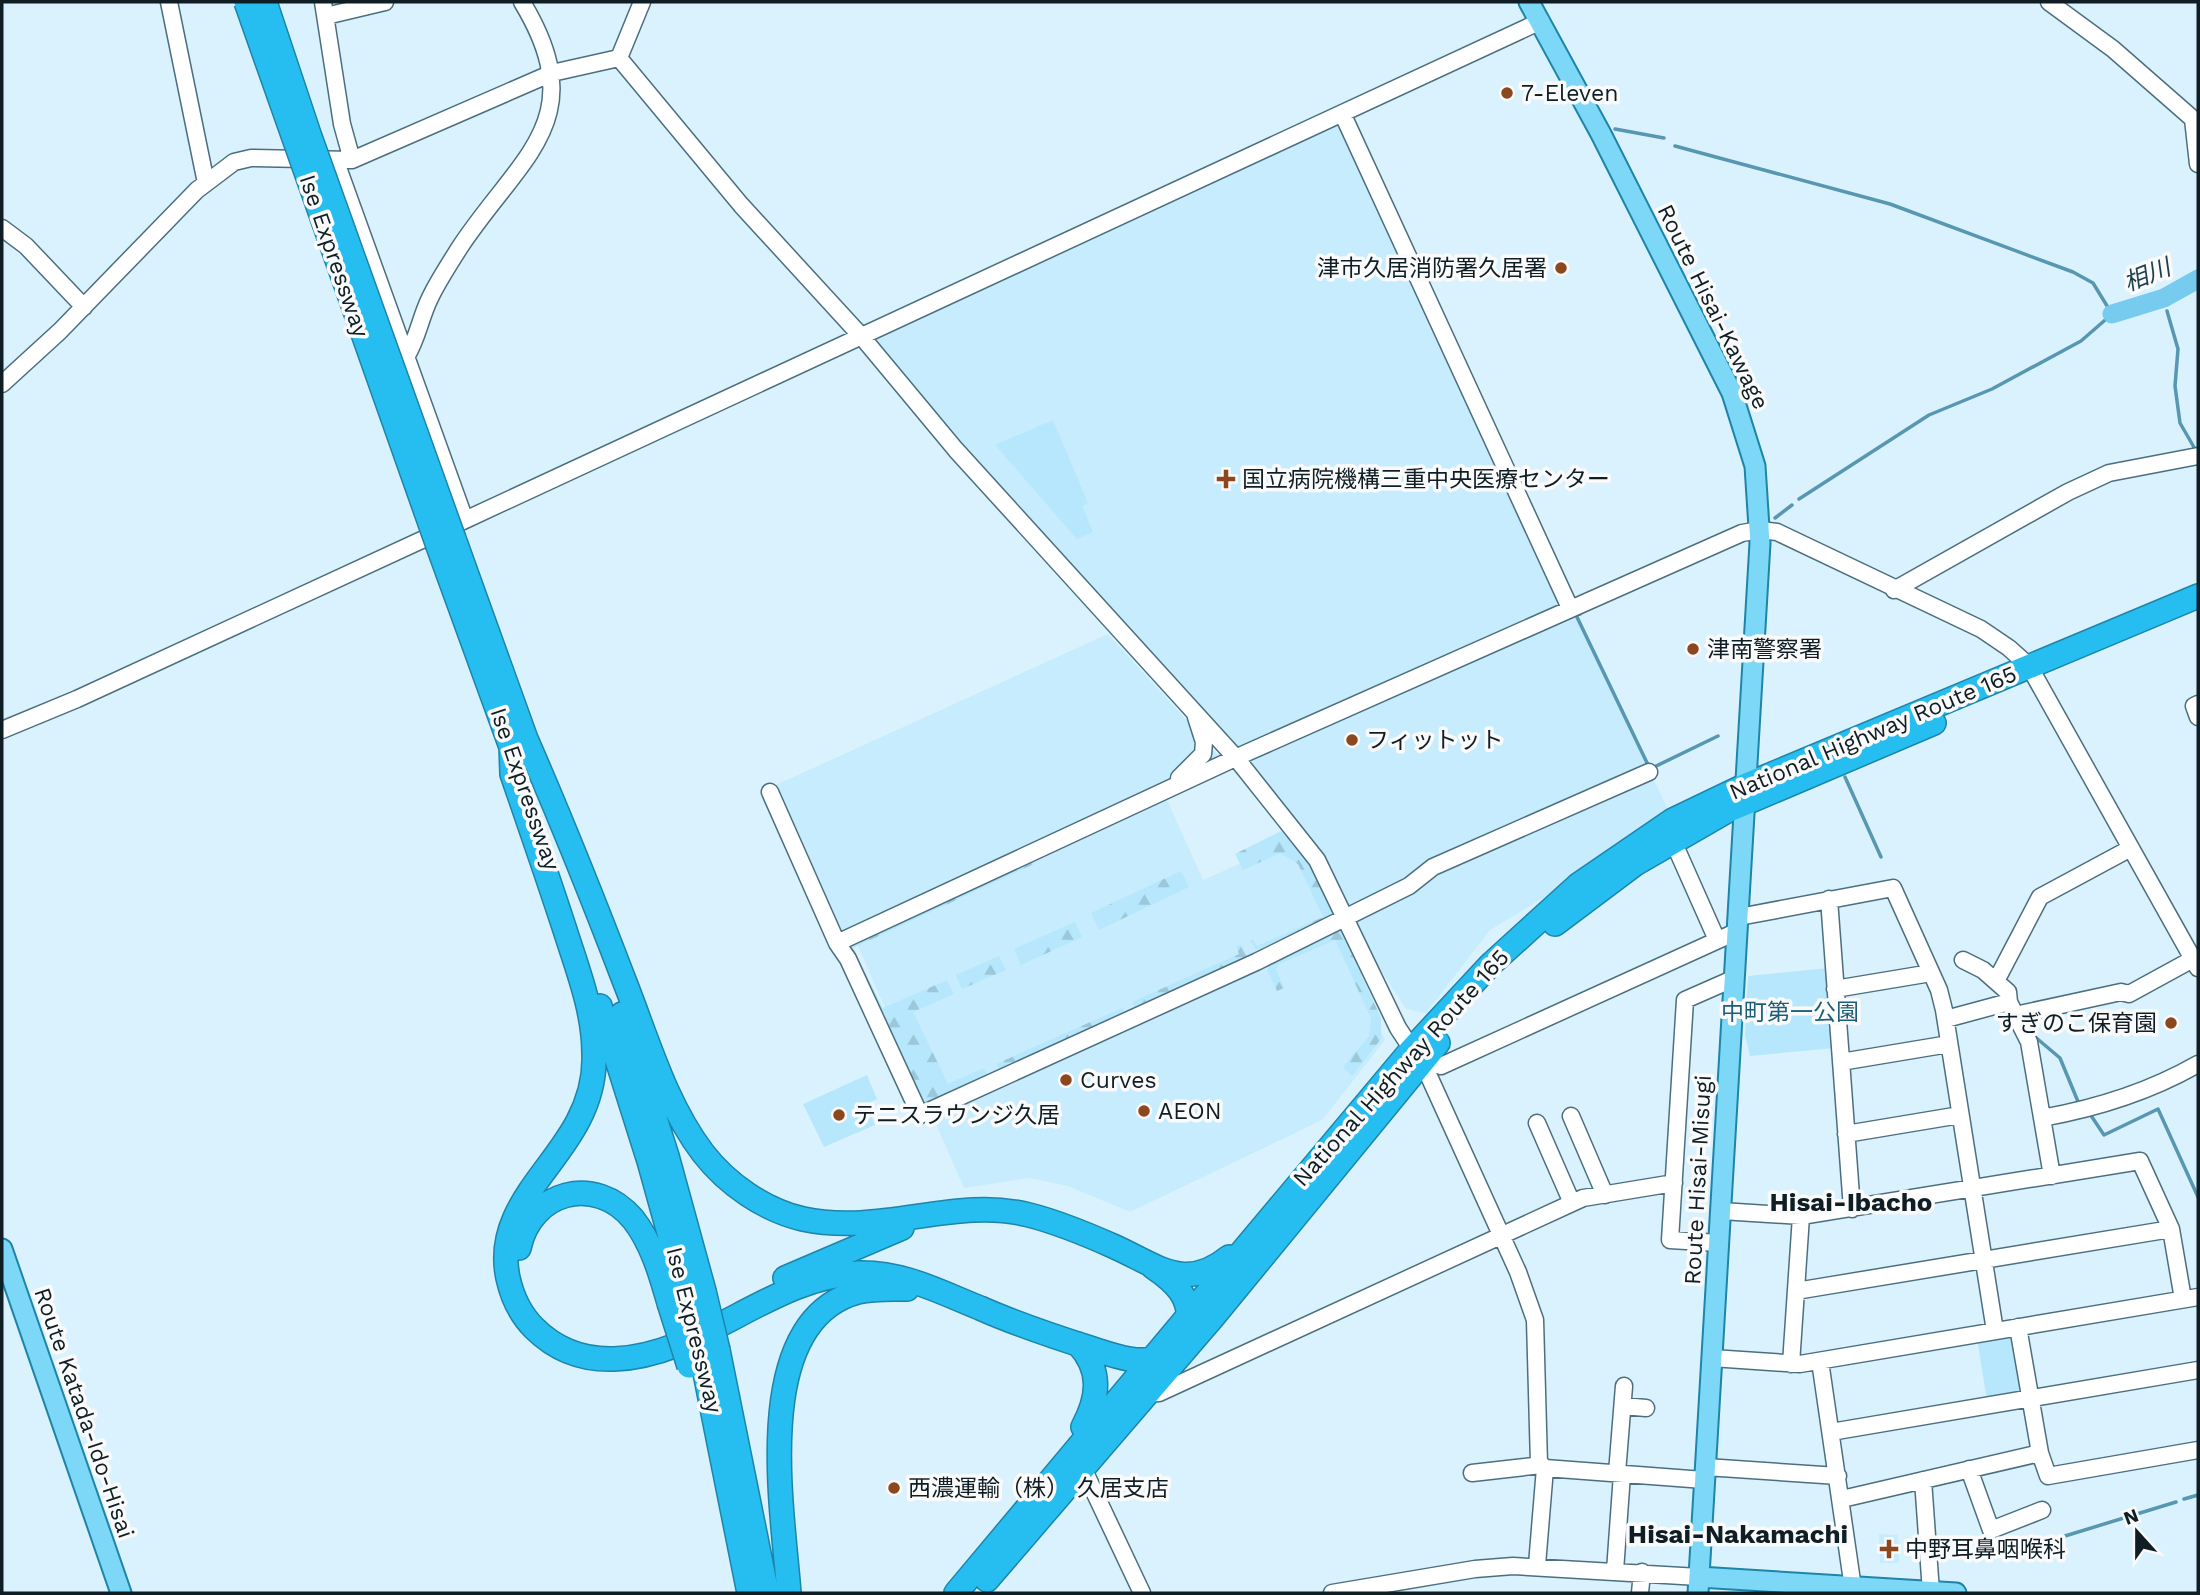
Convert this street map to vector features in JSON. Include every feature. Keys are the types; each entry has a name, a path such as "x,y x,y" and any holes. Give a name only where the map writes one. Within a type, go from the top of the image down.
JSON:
{"highway":[{"name":"Ise Expressway","path":"246,2 453,535"},
{"name":"Ise Expressway","path":"265,2 310,137 453,535 626,1085 703,1358 749,1593"},
{"name":"National Highway Route 165","path":"975,1593 1190,1312 1306,1175 1424,1059 1490,965 1578,885 1673,820 1746,794 2033,672 2198,596"},
{"name":"National Highway Route 165","path":"2033,672 2198,612"},
{"path":"519,742 570,840 666,1087 680,1116 709,1160 751,1196 802,1219 860,1224 927,1217 960,1210 997,1210 1028,1214 1115,1247 1176,1283 1190,1312 1185,1348 1152,1361 1124,1359 1077,1344 938,1290 885,1275 856,1273 823,1278 785,1292 675,1345 628,1358 576,1355 554,1344 528,1322 511,1290 505,1264 507,1239 521,1203 580,1118 592,1086 594,1052 589,1007 512,774 519,742"},
{"name":"National Highway Route 165","path":"956,1593 1185,1348 1424,1059 1500,976 1558,920 1746,794"},
{"path":"1153,1267 1186,1275 1198,1274 1217,1266 1238,1249 1306,1175"},
{"path":"687,1297 624,1210 611,1202 587,1194 560,1196 549,1200 526,1225 519,1247 518,1262 525,1293 533,1308 566,1336 589,1345 613,1346 670,1334 819,1262 927,1217"},
{"path":"789,1593 780,1439 786,1376 802,1334 828,1307 858,1292 938,1290"},
{"path":"1072,1466 1096,1394 1094,1367 1077,1344"},
{"name":"Ise Expressway","path":"703,1358 748,1488 767,1593"}],"main road":[{"name":"Route Hisai-Kawage","path":"1529,2 1732,393 1750,444 1759,495 1760,530 1746,794"},
{"name":"Route Hisai-Misugi","path":"1698,1585 1746,794"},
{"name":"Route Katada-Ido-Hisai","path":"2,1248 121,1593"},
{"path":"1698,1585 1956,1593"}],"street":[{"path":"169,2 206,183"},
{"path":"385,2 324,9 342,124 344,161 405,357 453,535"},
{"path":"405,357 416,340 429,299 461,247 515,177 543,130 553,98 552,73 522,2"},
{"path":"620,58 642,2"},
{"path":"2049,2 2084,26 2193,119 2198,164"},
{"path":"2,730 453,535 862,337 1541,21"},
{"path":"2,384 84,307 206,183 239,160 344,161 552,73 620,58"},
{"path":"620,58 741,205 862,337 956,450 1236,758 1317,860 1347,917 1398,1028 1424,1059 1502,1235 1535,1320 1538,1459 1543,1467 1536,1565"},
{"path":"1343,115 1570,608"},
{"path":"2,228 26,246 84,307"},
{"path":"1894,590 2068,492 2109,473 2198,456"},
{"path":"837,943 1236,758 1570,608 1742,533 1760,530 1777,532 1894,590 1981,629 2010,648 2033,672 2194,956 2129,994 2121,992 1946,1019"},
{"path":"2198,704 2194,706 2198,717"},
{"path":"1161,793 1201,759 1204,742 1194,712"},
{"path":"770,792 837,943 848,959 920,1115 1347,917 1409,886 1433,867 1648,772"},
{"path":"1673,841 1717,940"},
{"path":"1996,981 2040,897 2131,848"},
{"path":"1424,1059 1717,940 1739,924 1829,899 1893,888 1931,973 1946,1019 1995,1331"},
{"path":"1829,899 1852,1209"},
{"path":"1963,960 2008,992 2017,1010 2029,1042 2052,1176"},
{"path":"1835,989 1931,973"},
{"path":"1719,1243 1670,1240 1685,1000 1735,978"},
{"path":"1841,1062 1949,1044"},
{"path":"2042,1118 2084,1110 2166,1082 2198,1064"},
{"path":"1846,1133 1960,1115"},
{"path":"1572,1116 1605,1195"},
{"path":"1536,1123 1572,1203"},
{"path":"1712,1358 1791,1364 1820,1361 2191,1298 2171,1229 2140,1161 1801,1216 1721,1211"},
{"path":"1144,1394 1159,1393 1572,1203 1674,1182"},
{"path":"1791,1364 1801,1216"},
{"path":"1796,1291 2171,1229"},
{"path":"2018,1327 2040,1453 2048,1476 2198,1450"},
{"path":"1820,1361 1853,1588"},
{"path":"1831,1432 2198,1370"},
{"path":"1615,1570 1624,1386"},
{"path":"1623,1406 1646,1408"},
{"path":"1842,1499 2040,1453"},
{"path":"1072,1466 1143,1593"},
{"path":"1472,1473 1543,1467 1620,1474 1838,1476"},
{"path":"1969,1469 1992,1530 2042,1510"},
{"path":"1923,1480 1931,1592"},
{"path":"1332,1593 1475,1569 1536,1565 1642,1573 1698,1585"},
{"path":"1640,1593 1642,1573"}],"shaded area":[{"path":"1343,115 1494,446 1673,820 1490,930 1426,1013 1406,1009 1347,917 1317,860 862,337"},
{"path":"1108,634 1219,756 842,933 776,785"},
{"path":"1167,800 1203,880 1287,843 1295,852 1385,1040 1322,1120 1130,1212 1068,1186 1029,1178 964,1188 857,944"},
{"name":"中野耳鼻咽喉科","path":"1879,1534 1898,1535 1899,1563 1880,1563"}],"green space":[{"path":"1053,420 1088,503 1082,506 1093,532 1077,539 995,445"},
{"path":"1281,831 1309,862 1335,916 1256,950 1250,941 1253,939 1257,946 1323,917 1298,864 1280,853 1243,870 1235,854"},
{"path":"1031,856 1034,864 853,948 883,1008 947,980 954,994 913,1012 948,1084 984,1068 987,1074 919,1105 842,943"},
{"path":"1181,871 1189,887 1099,930 1091,913"},
{"path":"1075,922 1082,937 1021,965 1014,949"},
{"path":"1341,930 1381,1018 1381,1039 1352,1076 1343,1067 1369,1036 1371,1018 1335,940 1279,964 1276,970 1284,988 1277,991 1267,970 1269,961"},
{"path":"1241,945 1247,956 1134,1007 1132,1002 1239,954 1236,946"},
{"path":"999,956 1006,970 962,989 956,975"},
{"name":"中町第一公園","path":"1829,968 1835,1048 1750,1056 1745,1035 1748,976"},
{"path":"1122,1008 1124,1012 999,1069 996,1064"},
{"name":"テニスラウンジ久居","path":"867,1075 877,1099 867,1104 875,1125 824,1147 803,1104"},
{"path":"2015,1335 2024,1391 2022,1395 1987,1401 1977,1338"}],"waterway":[{"path":"1615,129 1664,138"},
{"path":"1675,146 1890,204 2073,272 2093,283 2112,314 2081,341 1992,389 1929,415 1799,499"},
{"name":"相川","path":"2112,314 2164,298 2198,279"},
{"path":"2167,311 2178,349 2175,386 2180,423 2195,449"},
{"path":"1775,518 1792,505"},
{"path":"1580,614 1576,615 1650,769 1718,736"},
{"path":"1845,777 1881,857"},
{"path":"2034,1036 2060,1058 2079,1104"},
{"path":"2090,1114 2104,1135 2158,1109 2198,1197"},
{"path":"2184,1499 2198,1495"},
{"path":"2065,1536 2176,1502"}],"place":[{"name":"7-Eleven","path":"1507,93"},
{"name":"津市久居消防署久居署","path":"1561,268"},
{"name":"国立病院機構三重中央医療センター","path":"1226,479"},
{"name":"津南警察署","path":"1693,649"},
{"name":"フィットット","path":"1352,740"},
{"name":"すぎのこ保育園","path":"2171,1023"},
{"name":"Curves","path":"1066,1080"},
{"name":"AEON","path":"1144,1111"},
{"name":"テニスラウンジ久居","path":"839,1115"},
{"name":"西濃運輸（株） 久居支店","path":"894,1488"},
{"name":"中野耳鼻咽喉科","path":"1889,1549"}],"district":[{"name":"Hisai-Ibacho","path":"1851,1202"},
{"name":"Hisai-Nakamachi","path":"1738,1534"}]}
